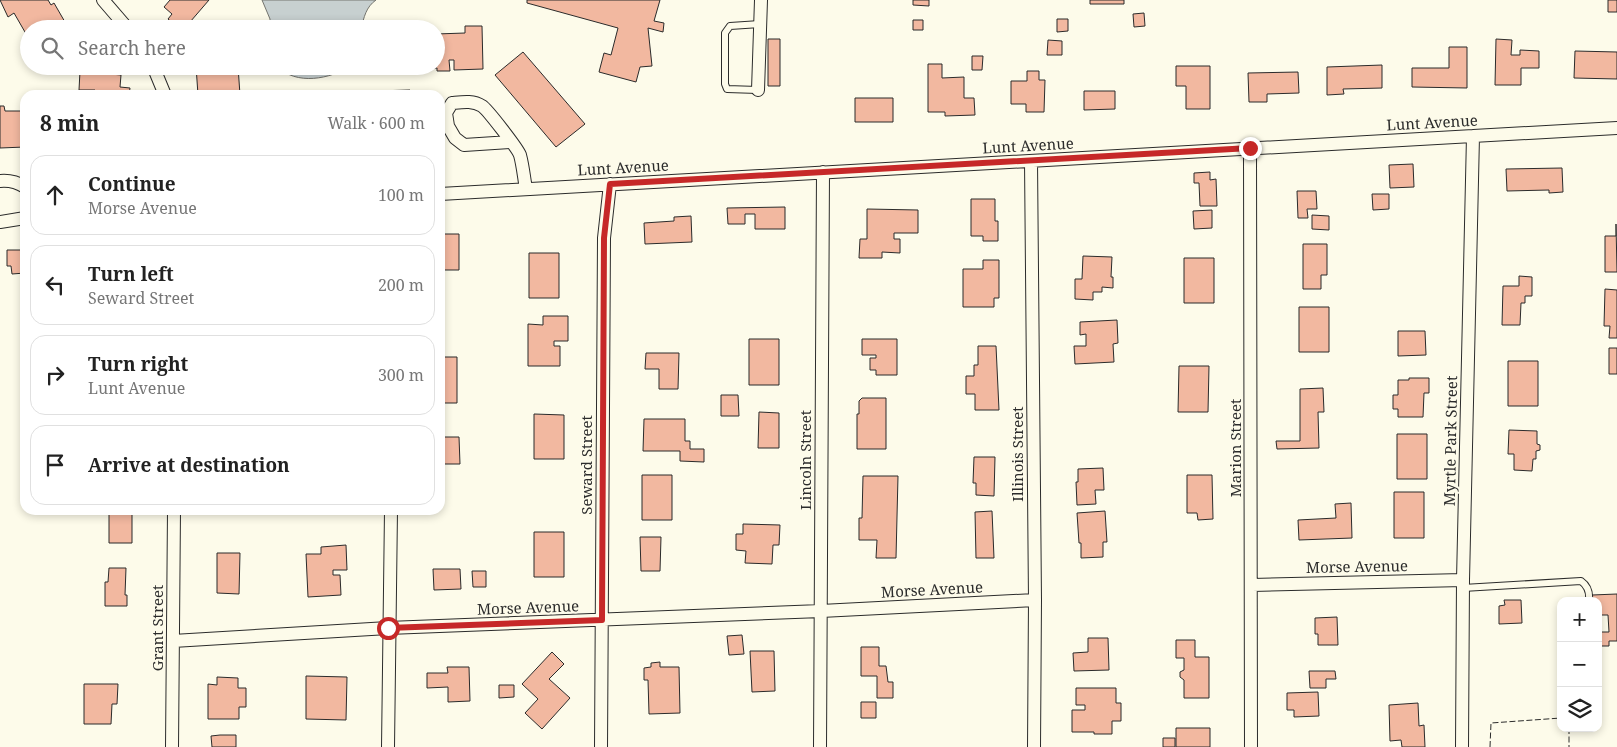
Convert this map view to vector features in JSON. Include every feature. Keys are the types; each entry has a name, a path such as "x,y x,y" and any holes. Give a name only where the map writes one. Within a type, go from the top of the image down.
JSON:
{"street":[{"path":"103,0 120,20"},
{"path":"758,90 761,0"},
{"path":"157,75 163,90"},
{"path":"511,142 464,145 455,138 448,126 446,113 452,103 470,102 482,106 511,142 519,153 526,189"},
{"name":"Lunt Avenue","path":"445,194 1617,128"},
{"name":"Myrtle Park Street","path":"1462,747 1463,584 1473,136"},
{"name":"Marion Street","path":"1250,148 1251,747"},
{"name":"Illinois Street","path":"1031,161 1034,747"},
{"name":"Lincoln Street","path":"820,747 823,172"},
{"path":"0,181 7,180 20,184"},
{"name":"Seward Street","path":"601,747 604,238 610,184"},
{"path":"0,222 20,219"},
{"name":"Grant Street","path":"172,747 174,515"},
{"path":"388,747 391,515"},
{"name":"Morse Avenue","path":"1252,585 1463,584"},
{"name":"Morse Avenue","path":"173,641 388,628 821,611 1034,600"}],"lane":[{"path":"758,90 727,89 725,84 725,33 730,26 760,24"},
{"path":"1463,584 1580,581 1586,585 1590,593 1590,597"}],"shaded area":[{"path":"262,0 376,0 368,9 363,20 270,19"},
{"path":"292,75 330,75 313,78"}],"building":[{"path":"0,0 48,0 51,5 54,3 64,20 20,20 20,23 14,13 8,17"},
{"path":"170,0 209,0 192,20 169,20 168,19 172,14 164,7"},
{"path":"527,0 660,0 654,21 664,23 663,32 648,28 652,66 640,67 636,82 599,72 604,53 611,55 618,28 527,3"},
{"path":"913,0 929,0 929,6 913,5"},
{"path":"1090,0 1124,0 1124,4 1090,4"},
{"path":"1608,0 1617,0 1617,12 1608,12"},
{"path":"1144,13 1145,26 1134,27 1133,14"},
{"path":"1057,19 1068,19 1068,31 1057,32"},
{"path":"913,20 923,20 923,30 913,30"},
{"path":"465,26 482,26 483,69 454,70 454,60 449,60 450,71 445,71 445,34 465,33"},
{"path":"768,39 780,39 780,86 768,86"},
{"path":"1496,39 1512,40 1511,55 1520,55 1520,50 1539,51 1539,68 1521,68 1521,85 1495,85"},
{"path":"1048,40 1062,41 1062,55 1047,55"},
{"path":"1449,47 1467,47 1467,88 1412,87 1412,68 1449,68"},
{"path":"1575,51 1617,52 1617,79 1574,78"},
{"path":"523,52 585,124 556,147 495,75"},
{"path":"972,56 983,56 982,70 972,70"},
{"path":"928,64 942,64 942,78 964,77 964,98 974,98 975,115 945,116 945,112 928,112"},
{"path":"1382,65 1382,88 1343,89 1344,94 1327,95 1327,67"},
{"path":"1176,66 1210,66 1210,109 1186,109 1186,86 1176,86"},
{"path":"1027,71 1039,71 1039,80 1045,80 1044,112 1026,112 1026,104 1011,104 1011,81 1027,81"},
{"path":"1298,72 1299,93 1267,94 1267,102 1249,102 1248,73"},
{"path":"80,75 121,75 120,87 130,88 130,90 79,90"},
{"path":"197,75 239,75 240,90 198,90"},
{"path":"1084,91 1115,91 1115,109 1084,110"},
{"path":"855,98 893,98 893,122 855,122"},
{"path":"0,106 4,106 5,111 20,111 20,147 0,148"},
{"path":"1413,164 1414,187 1390,188 1389,165"},
{"path":"1562,168 1563,192 1549,193 1549,190 1507,191 1506,169"},
{"path":"1210,172 1210,180 1216,179 1217,206 1200,206 1199,183 1194,183 1194,173"},
{"path":"1297,191 1316,191 1317,209 1307,209 1308,218 1298,218"},
{"path":"1372,194 1389,194 1389,209 1373,210"},
{"path":"971,199 995,199 995,221 998,221 998,241 983,241 983,236 971,236"},
{"path":"785,207 785,229 755,229 755,214 745,214 745,224 728,224 727,208"},
{"path":"867,209 918,210 918,233 894,233 894,239 900,239 900,253 882,252 882,258 859,258 860,239 867,239"},
{"path":"1212,210 1212,228 1194,229 1193,211"},
{"path":"1312,215 1329,216 1329,230 1312,229"},
{"path":"691,216 692,242 645,244 644,223 674,221 674,217"},
{"path":"1616,224 1617,272 1605,272 1605,236 1616,236"},
{"path":"445,234 459,234 459,270 445,270"},
{"path":"1303,244 1327,244 1327,275 1321,275 1321,289 1303,289"},
{"path":"7,250 20,250 20,273 12,274 11,266 7,266"},
{"path":"529,253 559,253 559,298 529,298"},
{"path":"1083,256 1112,257 1111,277 1113,277 1113,288 1102,287 1102,292 1093,292 1093,300 1075,299 1075,279 1082,279"},
{"path":"1184,258 1214,258 1214,303 1184,303"},
{"path":"983,260 999,260 999,298 994,298 994,307 963,307 963,269 983,269"},
{"path":"1519,276 1532,277 1532,296 1525,296 1525,303 1521,303 1520,325 1502,325 1503,286 1519,286"},
{"path":"1605,289 1617,290 1617,338 1609,338 1610,326 1604,326"},
{"path":"1299,307 1329,307 1329,352 1299,352"},
{"path":"543,316 568,316 568,341 554,341 554,346 560,346 560,366 528,366 528,324 543,325"},
{"path":"1117,320 1118,343 1113,344 1114,362 1075,364 1074,346 1086,346 1086,334 1080,335 1080,322"},
{"path":"1398,331 1425,331 1426,355 1398,356"},
{"path":"749,339 779,339 779,385 749,385"},
{"path":"862,339 897,339 897,375 876,375 876,370 870,370 870,358 876,358 876,355 862,355"},
{"path":"978,346 996,346 999,410 975,410 975,394 966,394 966,376 974,376 974,365 978,365"},
{"path":"1609,348 1617,348 1617,374 1609,374"},
{"path":"646,353 679,353 678,389 659,389 659,369 645,369"},
{"path":"445,357 457,357 457,403 445,403"},
{"path":"1508,361 1538,361 1538,406 1508,406"},
{"path":"1179,366 1209,366 1208,412 1178,412"},
{"path":"1409,378 1429,378 1429,393 1424,393 1423,417 1398,417 1398,409 1393,409 1393,395 1398,395 1398,380 1409,380"},
{"path":"1323,388 1324,412 1318,412 1319,448 1277,449 1276,441 1300,441 1300,389"},
{"path":"721,395 738,395 739,416 721,416"},
{"path":"862,398 886,398 886,449 857,449 857,414 859,414 859,401"},
{"path":"759,412 779,413 779,448 758,448"},
{"path":"534,414 564,415 564,459 534,459"},
{"path":"644,419 685,419 685,441 690,441 690,449 704,449 704,462 680,461 680,451 643,451"},
{"path":"1509,430 1537,431 1537,444 1540,445 1540,450 1536,451 1536,459 1533,459 1532,471 1514,470 1514,454 1508,454"},
{"path":"1397,434 1427,434 1427,479 1397,479"},
{"path":"445,437 459,437 460,464 445,464"},
{"path":"974,457 995,457 994,496 976,495 976,483 973,483"},
{"path":"1103,468 1104,490 1095,490 1096,504 1077,505 1076,482 1078,482 1078,469"},
{"path":"642,475 672,475 672,520 642,520"},
{"path":"1187,475 1212,475 1213,519 1198,520 1197,513 1187,513"},
{"path":"863,476 898,476 896,558 876,558 877,540 859,540 859,518 862,518"},
{"path":"1394,492 1424,492 1424,538 1394,538"},
{"path":"1351,503 1352,538 1299,540 1298,520 1336,518 1335,504"},
{"path":"992,511 994,558 976,558 975,512"},
{"path":"1105,511 1107,542 1103,542 1103,557 1081,558 1077,513"},
{"path":"109,515 132,515 132,543 109,543"},
{"path":"743,524 780,525 779,545 773,545 772,564 745,563 746,551 736,550 736,534 743,534"},
{"path":"534,532 564,532 564,577 534,577"},
{"path":"640,537 661,537 660,571 641,571"},
{"path":"346,545 347,570 333,570 333,575 340,575 341,595 308,597 306,554 321,554 321,547"},
{"path":"217,553 240,553 239,594 217,593"},
{"path":"109,568 126,568 125,595 127,595 127,606 105,606 105,582 108,582"},
{"path":"433,569 460,569 461,589 434,590"},
{"path":"472,571 486,571 486,587 473,587"},
{"path":"1617,594 1617,641 1609,641 1609,646 1602,646 1602,632 1609,632 1608,615 1602,615 1602,597 1592,597 1592,595"},
{"path":"1504,600 1521,600 1522,623 1499,624 1499,606 1505,605"},
{"path":"1337,617 1338,645 1318,645 1318,634 1315,634 1315,618"},
{"path":"742,635 744,654 729,655 727,636"},
{"path":"1088,638 1108,638 1109,670 1074,671 1073,653 1088,652"},
{"path":"1176,640 1195,640 1195,657 1209,657 1209,698 1184,698 1184,680 1180,677 1180,672 1184,670 1184,658 1176,658"},
{"path":"861,647 879,647 879,666 886,666 888,682 893,682 893,698 877,698 877,676 861,676"},
{"path":"750,651 774,651 775,691 752,692"},
{"path":"552,652 564,664 549,679 570,698 542,729 525,713 538,699 522,684"},
{"path":"660,662 660,667 679,667 680,713 649,714 648,680 644,680 644,668 651,667 651,663"},
{"path":"447,667 469,667 470,701 448,702 448,687 427,688 427,673 448,673"},
{"path":"1309,671 1335,671 1336,679 1326,679 1326,688 1310,688"},
{"path":"306,676 347,677 346,720 306,719"},
{"path":"217,677 238,678 238,688 246,688 246,707 239,707 239,719 208,719 208,684 217,685"},
{"path":"84,684 118,684 117,704 112,704 111,724 84,724"},
{"path":"499,685 514,685 514,697 499,698"},
{"path":"1076,688 1116,688 1116,703 1121,703 1121,721 1112,721 1112,734 1072,732 1072,710 1085,710 1085,705 1076,705"},
{"path":"1318,692 1319,716 1294,717 1294,710 1287,710 1287,693"},
{"path":"861,702 876,702 876,718 861,718"},
{"path":"1418,703 1419,726 1424,725 1425,747 1402,747 1401,740 1390,741 1389,705"},
{"path":"1176,728 1210,728 1210,747 1176,747"},
{"path":"236,735 236,747 212,747 211,736"},
{"path":"1163,738 1175,738 1175,747 1163,747"}],"fence":[{"path":"1490,747 1491,723 1557,718"},
{"path":"1569,732 1569,747"}],"route":[{"path":"388,628 602,620 604,238 610,184 1250,148"}]}
